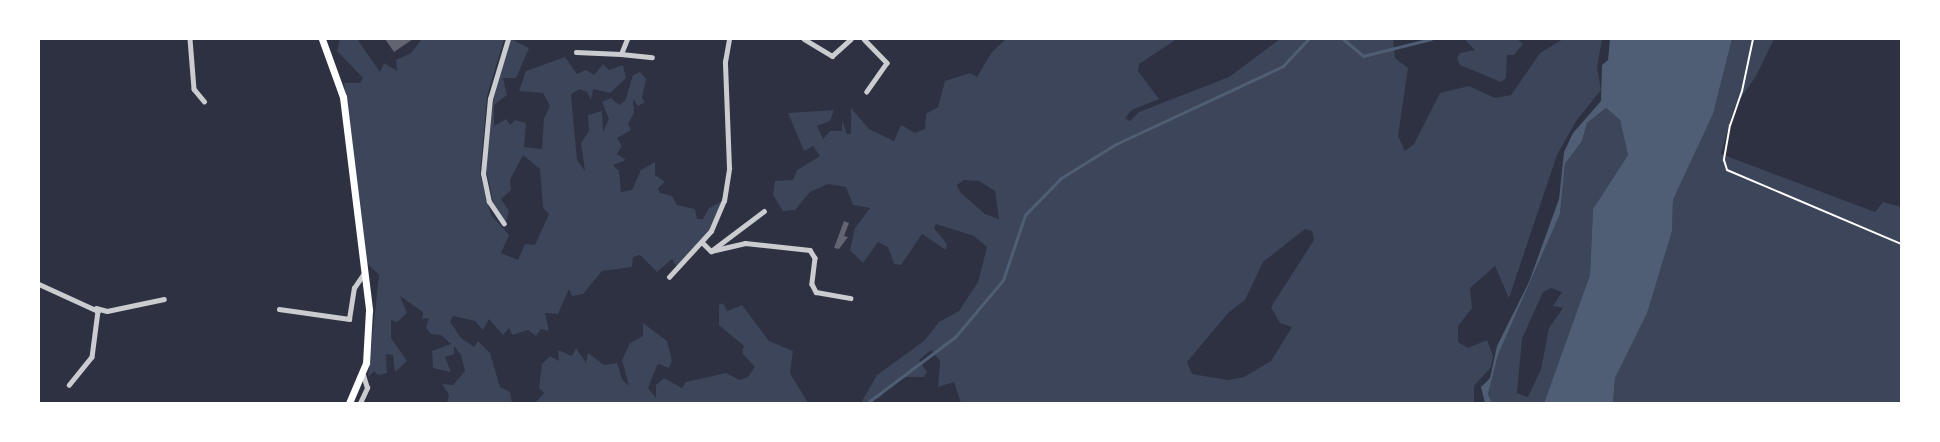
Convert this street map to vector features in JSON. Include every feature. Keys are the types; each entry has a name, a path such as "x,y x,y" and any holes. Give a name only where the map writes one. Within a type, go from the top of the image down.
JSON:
{"main road":[{"path":"322,39 343,97 370,338 363,374 349,403"}],"street":[{"path":"190,39 194,89 204,101"},
{"path":"504,224 489,202 483,174 490,99 508,39"},
{"path":"621,54 628,39"},
{"path":"669,277 702,240 718,218 728,184 725,62 729,39"},
{"path":"804,39 832,56 850,39"},
{"path":"864,39 887,63 867,92"},
{"path":"576,52 652,57"},
{"path":"711,251 764,211"},
{"path":"702,240 702,246 711,251 745,243 810,250 815,258 812,284 816,292 850,298"},
{"path":"279,309 349,319 354,288 364,272"},
{"path":"39,284 107,311 164,299"},
{"path":"69,385 92,357 95,307"},
{"path":"360,403 367,388 363,374"}],"path":[{"path":"1752,39 1742,91 1730,125 1724,160 1727,170 1901,244"}],"shaded area":[{"path":"340,39 357,39 380,72 384,63 397,71 396,60 411,53 422,39 504,39 487,96 480,174 491,215 509,235 501,253 518,260 525,244 535,245 549,214 543,208 540,169 523,155 510,180 511,190 501,199 509,211 506,222 494,206 486,169 494,95 511,39 529,48 516,78 503,78 507,95 494,105 494,126 506,119 510,125 515,120 526,123 524,147 542,149 544,118 550,106 543,93 519,91 526,71 565,57 577,74 586,70 594,75 603,64 609,70 623,65 626,78 610,93 593,89 591,100 587,92 580,89 571,94 577,160 585,171 581,143 589,131 588,115 602,111 603,132 609,119 602,102 611,98 619,105 625,101 633,75 640,72 646,79 642,98 645,102 638,106 633,99 634,113 628,124 631,130 617,138 622,146 617,154 626,160 613,165 619,171 621,192 632,190 641,170 655,162 655,175 665,182 658,188 660,193 672,196 677,205 695,209 697,219 703,219 709,208 723,201 710,231 677,267 672,259 657,272 640,255 633,257 632,267 602,271 583,294 572,296 569,289 558,314 545,313 549,331 541,329 536,336 528,330 512,335 509,328 503,335 489,319 483,330 475,321 453,316 450,322 461,338 474,347 478,341 490,353 500,387 510,392 512,403 447,403 449,395 442,384 453,385 465,371 461,355 454,346 454,354 445,357 451,372 433,368 432,351 451,344 441,335 431,334 426,328 429,318 422,319 423,312 400,296 407,313 397,322 391,320 391,338 407,361 395,372 393,355 386,354 387,373 378,375 374,371 368,377 379,275 367,263 344,83 360,83 363,78 337,51"},
{"path":"1006,39 1177,39 1139,64 1138,71 1159,99 1132,110 1125,118 1130,121 1139,112 1229,77 1280,39 1393,39 1395,58 1408,68 1398,136 1405,151 1414,144 1440,93 1469,86 1495,98 1511,95 1540,53 1563,39 1602,39 1597,67 1601,90 1576,121 1557,155 1509,298 1495,266 1470,288 1472,308 1458,326 1458,342 1468,348 1487,340 1493,356 1491,367 1474,386 1474,403 961,403 954,382 938,387 940,361 931,350 919,360 927,372 924,377 900,377 879,398 861,403 877,375 924,341 939,322 959,311 978,282 987,247 974,236 936,224 934,228 947,244 946,250 922,234 901,265 894,264 888,247 878,242 863,263 850,250 855,228 870,208 853,205 846,187 828,184 810,192 795,210 783,211 773,195 775,181 793,180 797,170 820,156 813,146 804,151 788,113 834,110 830,121 817,126 823,139 830,131 842,131 842,120 847,134 851,134 851,108 869,129 894,141 901,125 915,133 925,129 926,114 938,107 945,81 970,73 977,77 992,52","holes":["964,180 979,181 995,191 999,219 985,214 960,192 957,185","1305,229 1312,231 1314,240 1271,307 1280,323 1292,327 1271,361 1244,377 1228,380 1192,374 1187,362 1229,312 1245,300 1263,262"]},
{"path":"1464,39 1517,39 1523,44 1514,55 1507,55 1506,78 1501,82 1460,65 1457,58 1460,53 1475,50"},
{"path":"1610,39 1732,39 1713,114 1673,200 1672,231 1647,313 1615,378 1613,403 1544,403 1590,275 1593,209 1628,155 1620,120 1606,108 1587,123 1582,141 1565,164 1560,214 1498,355 1488,394 1492,403 1485,403 1481,387 1490,378 1497,346 1529,282 1559,199 1564,152 1573,133 1601,101 1602,65 1608,60"},
{"path":"1732,39 1774,39 1756,76 1734,108 1721,154 1875,212 1883,202 1901,207 1901,403 1613,403 1615,378 1672,231 1673,200 1713,114"},
{"path":"1606,108 1620,120 1628,155 1593,209 1590,275 1544,403 1492,403 1488,394 1498,355 1560,214 1565,164 1582,141 1587,123","holes":["1551,288 1562,292 1553,306 1563,308 1549,328 1541,369 1528,397 1517,393 1522,339 1543,292"]},
{"path":"723,303 727,311 742,305 769,341 793,351 790,373 808,403 536,402 544,393 539,388 542,364 550,356 559,361 558,350 572,356 576,348 586,363 588,353 604,365 617,363 622,379 629,386 622,360 630,343 643,336 643,323 667,341 672,360 669,368 658,364 656,368 648,388 656,398 656,385 664,378 682,388 686,382 726,373 740,380 748,377 755,367 742,353 744,346 719,325 719,305"}],"building":[{"path":"385,39 413,39 394,52"},
{"path":"844,221 849,223 844,236 848,237 839,249 834,248"}],"waterway":[{"path":"867,403 955,337 1003,280 1025,215 1061,178 1116,144 1283,66 1308,39"},
{"path":"1343,39 1363,56 1431,39"}]}
